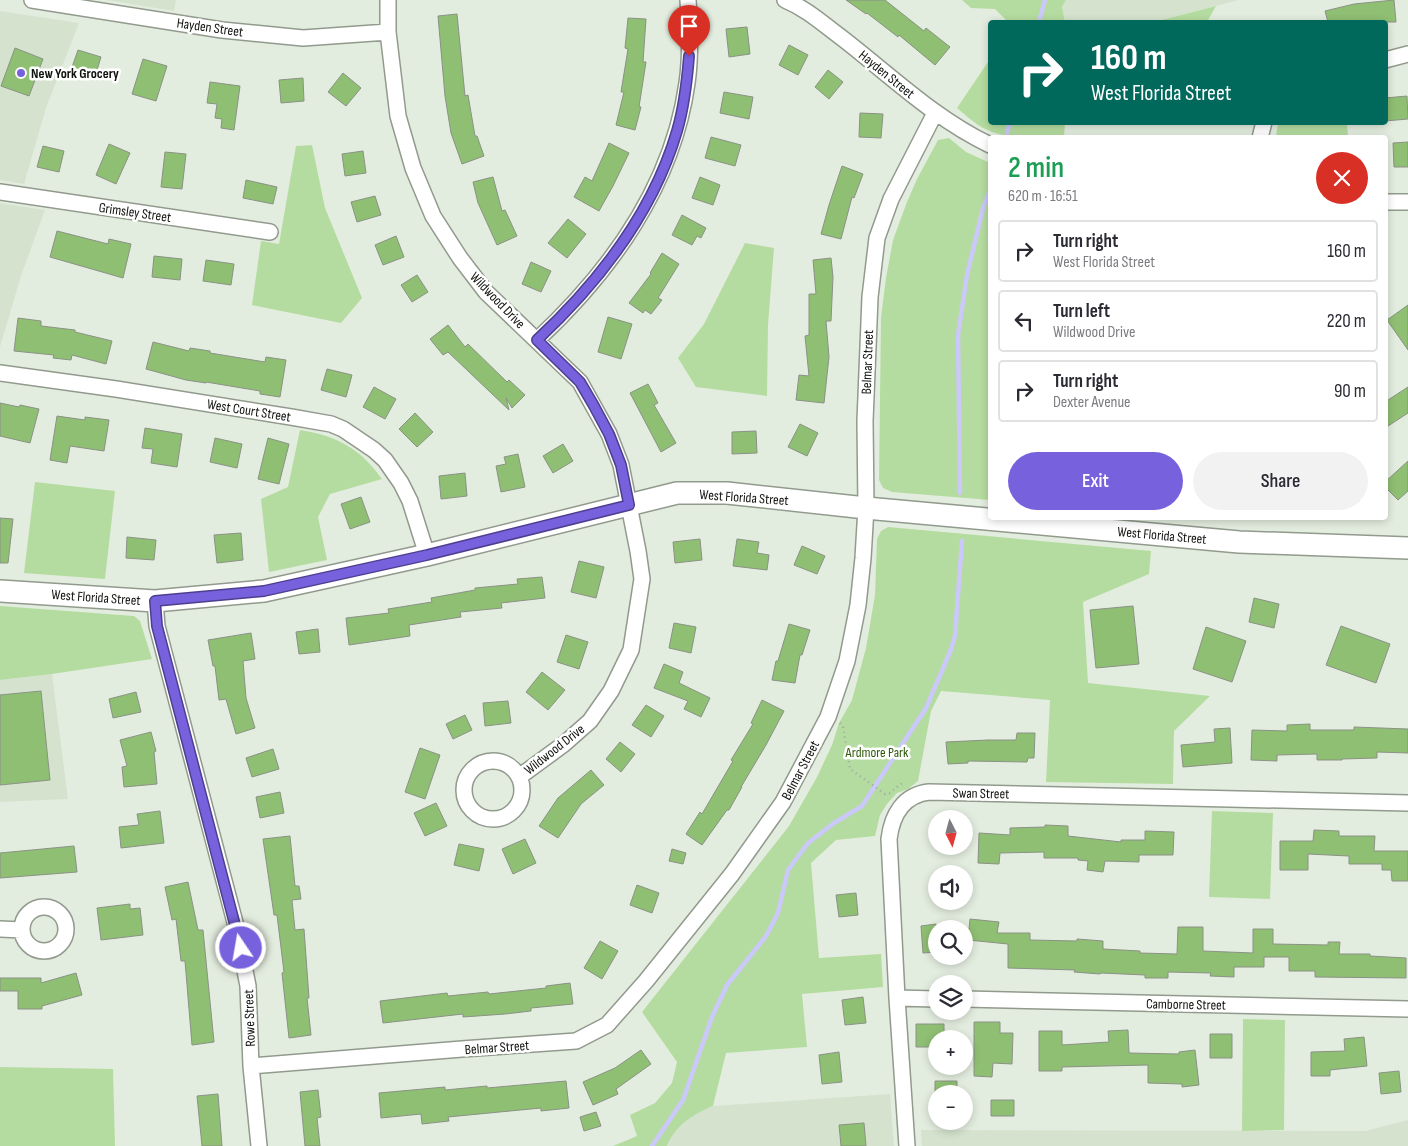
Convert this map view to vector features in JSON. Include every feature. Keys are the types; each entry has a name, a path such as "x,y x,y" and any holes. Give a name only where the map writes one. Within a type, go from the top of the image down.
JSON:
{"street":[{"name":"Hayden Street","path":"32,0 222,30 303,38 388,32"},
{"name":"Wildwood Drive","path":"388,0 388,32 398,116 413,168 433,216 460,258 486,292 580,382 594,406 609,434 621,465 642,579 631,650 611,691 590,721 564,744 519,776"},
{"path":"537,340 561,318 589,286 642,213 659,180 677,131 687,84 690,43 688,0"},
{"name":"Hayden Street","path":"785,0 801,7 935,113 967,134 988,144"},
{"path":"1388,59 1408,54"},
{"name":"Belmar Street","path":"251,1066 576,1042 607,1025 646,981 732,874 783,802 828,717 847,661 858,605 866,508 865,421 870,297 877,238 891,199 935,113"},
{"name":"Grimsley Street","path":"0,192 270,232"},
{"path":"1388,202 1408,202"},
{"name":"West Court Street","path":"0,373 281,415 331,424 343,429 374,450 385,460 401,483 410,501 427,555"},
{"name":"West Florida Street","path":"0,591 155,601 264,591 427,555 677,493 727,493 988,519"},
{"name":"West Florida Street","path":"998,520 1239,542 1408,548"},
{"name":"Rowe Street","path":"155,601 157,626 237,930 248,986 251,1066 259,1146"},
{"name":"Swan Street","path":"907,1146 889,839 893,818 905,802 921,793 939,792 1408,803"},
{"path":"0,929 22,930"},
{"path":"897,998 928,998"},
{"name":"Camborne Street","path":"973,999 1408,1009"}],"path":[{"path":"828,717 843,726 850,768 878,788"}],"shaded area":[{"path":"107,0 176,0 174,11"},
{"path":"1066,0 1239,0 1162,20 1065,20 1062,7"},
{"path":"0,11 79,23 46,108 24,184 0,180"},
{"path":"0,203 45,210 21,276 0,347"},
{"path":"52,674 68,799 0,802 0,680"},
{"path":"890,1094 894,1146 667,1146 671,1135 694,1114 713,1106"},
{"path":"1408,1120 1408,1146 922,1146 921,1130 1365,1131"}],"green space":[{"path":"962,0 1066,0 1062,7 1065,20 1006,20 995,9 971,8"},
{"path":"1216,6 1208,20 1162,20"},
{"path":"988,62 988,125 1065,125 1064,135 998,134 978,125 957,108"},
{"path":"1278,125 1347,125 1348,135 1276,135"},
{"path":"949,138 966,152 988,162 988,500 892,492 883,488 879,480 881,317 886,278 893,240 907,202 938,140"},
{"path":"312,145 325,208 362,298 341,323 252,305 261,241 279,244 296,146"},
{"path":"745,243 774,248 768,325 767,396 696,387 678,358 704,324"},
{"path":"300,430 325,436 347,445 365,459 382,479 330,494 318,517 327,560 269,572 261,499 288,487"},
{"path":"35,482 115,491 105,579 24,573"},
{"name":"Ardmore Park","path":"888,527 1151,551 1149,574 1083,602 1088,683 1210,696 1174,731 1173,784 1046,782 1050,700 941,691 931,711 918,781 908,789 897,793 887,804 880,815 875,836 836,840 811,863 819,958 881,954 883,987 802,994 807,1047 726,1053 713,1106 698,1113 680,1127 667,1146 613,1146 637,1136 630,1115 655,1103 672,1083 677,1062 642,1012 789,826 817,777 832,745 839,723 852,700 866,648 875,595 877,539 881,531"},
{"path":"0,606 134,616 140,621 152,659 0,680"},
{"path":"1212,811 1273,813 1270,899 1209,897"},
{"path":"1243,1019 1285,1020 1284,1130 1242,1131"},
{"path":"0,1067 113,1069 115,1146 0,1146"}],"building":[{"path":"846,0 885,0 924,31 926,28 950,47 935,65 899,35 898,37 867,13"},
{"path":"1394,0 1396,22 1388,22 1388,20 1327,20 1325,11 1354,4"},
{"path":"457,14 465,96 468,95 475,136 477,136 484,156 462,164 451,133 445,96 438,16"},
{"path":"628,18 646,19 643,62 646,62 639,107 641,107 635,130 616,125 624,92 621,92 628,49 625,48"},
{"path":"747,27 750,54 729,57 726,29"},
{"path":"789,45 808,55 798,75 779,65"},
{"path":"15,48 43,59 29,96 1,86"},
{"path":"78,50 101,57 94,80 70,73"},
{"path":"143,59 167,66 156,101 132,94"},
{"path":"828,70 843,82 829,99 815,87"},
{"path":"343,73 361,88 346,106 328,92"},
{"path":"303,78 304,101 281,103 279,80"},
{"path":"210,82 240,86 234,130 221,128 222,119 215,118 217,104 207,103"},
{"path":"724,92 753,97 749,119 720,113"},
{"path":"1407,96 1408,119 1388,121 1388,98"},
{"path":"860,113 883,114 881,138 859,137"},
{"path":"711,137 741,145 735,166 705,158"},
{"path":"1408,142 1408,167 1394,167 1393,143"},
{"path":"609,143 629,153 599,211 574,197 585,177 592,181"},
{"path":"109,144 130,153 116,184 96,175"},
{"path":"43,146 64,151 59,172 37,167"},
{"path":"363,151 366,173 345,176 342,154"},
{"path":"165,152 186,154 182,189 161,187"},
{"path":"842,166 863,174 854,198 852,197 841,239 821,234"},
{"path":"493,177 502,211 505,210 517,236 497,245 478,203 473,182"},
{"path":"700,177 720,185 713,205 692,198"},
{"path":"246,180 277,187 273,204 243,198"},
{"path":"375,196 381,215 357,222 351,202"},
{"path":"682,215 706,228 701,238 697,236 692,245 672,235"},
{"path":"568,219 586,234 567,258 548,243"},
{"path":"57,231 108,244 109,239 131,244 123,278 50,257"},
{"path":"396,236 404,257 383,265 375,245"},
{"path":"662,253 679,264 658,298 662,300 651,314 645,310 643,313 629,303 651,274"},
{"path":"154,256 182,259 180,280 152,277"},
{"path":"831,258 833,277 831,321 826,321 829,357 824,403 796,400 799,375 809,376 805,336 809,335 809,294 816,294 813,260"},
{"path":"206,260 234,264 231,285 203,281"},
{"path":"531,262 551,271 541,292 522,284"},
{"path":"417,275 428,292 412,302 401,285"},
{"path":"1408,305 1408,350 1388,321 1388,319"},
{"path":"608,317 632,324 621,359 598,352"},
{"path":"18,318 41,321 41,326 75,330 75,332 112,341 106,364 72,355 71,360 53,358 54,355 14,351"},
{"path":"448,325 465,347 468,344 507,382 509,380 525,395 512,408 506,398 509,410 448,352 443,355 430,339"},
{"path":"153,342 189,351 190,348 265,362 266,357 286,360 280,397 260,394 260,391 186,380 146,369"},
{"path":"327,369 352,375 346,397 321,390"},
{"path":"648,384 658,403 654,405 676,443 661,452 630,393"},
{"path":"374,387 396,399 385,419 363,407"},
{"path":"1408,387 1408,413 1388,426 1388,400"},
{"path":"0,403 39,409 30,443 0,436"},
{"path":"415,413 433,432 417,447 399,429"},
{"path":"57,416 85,420 85,417 109,420 104,451 70,446 67,463 50,460"},
{"path":"800,424 818,433 807,456 788,447"},
{"path":"145,428 182,434 177,467 151,463 153,449 142,448"},
{"path":"756,431 757,453 732,454 732,432"},
{"path":"215,438 242,444 237,468 210,462"},
{"path":"268,438 289,444 279,484 258,479"},
{"path":"563,444 573,461 553,473 543,456"},
{"path":"518,454 525,487 501,492 496,466 506,464 504,457"},
{"path":"1408,461 1408,491 1398,500 1388,490 1388,479"},
{"path":"465,473 467,496 441,499 439,476"},
{"path":"361,497 370,522 350,529 341,504"},
{"path":"0,518 13,519 8,563 0,563"},
{"path":"241,533 243,560 217,563 214,535"},
{"path":"127,537 156,540 154,560 126,558"},
{"path":"700,539 702,560 675,563 673,542"},
{"path":"737,539 759,542 757,553 769,555 767,570 733,566"},
{"path":"802,546 825,556 817,574 794,565"},
{"path":"579,561 604,567 596,598 571,592"},
{"path":"542,577 545,598 501,603 502,608 460,612 461,617 409,625 410,636 349,645 346,618 389,613 388,609 432,602 431,598 475,590 475,588 518,584 517,579"},
{"path":"1254,598 1279,604 1274,628 1249,622"},
{"path":"1133,606 1139,664 1096,668 1090,610"},
{"path":"674,623 696,627 691,653 669,648"},
{"path":"789,624 810,630 802,655 800,655 795,683 772,680 776,661 778,661"},
{"path":"1341,626 1390,644 1376,683 1326,665"},
{"path":"1206,627 1246,641 1232,682 1193,669"},
{"path":"318,629 320,652 299,654 296,632"},
{"path":"251,633 255,659 243,661 246,698 255,728 236,734 226,699 219,700 215,666 213,666 208,640"},
{"path":"566,635 588,642 579,669 557,662"},
{"path":"664,664 683,672 679,683 710,698 701,717 684,709 688,701 654,688"},
{"path":"542,672 565,690 548,710 526,692"},
{"path":"41,691 50,780 0,785 0,695"},
{"path":"136,692 141,712 113,718 109,699"},
{"path":"762,700 784,711 729,810 727,810 702,845 686,834 700,812 702,814 733,761 731,760 753,724 751,723"},
{"path":"508,701 511,723 485,726 483,703"},
{"path":"646,705 664,716 651,737 632,725"},
{"path":"465,715 472,730 453,739 446,724"},
{"path":"1310,724 1310,730 1354,730 1354,727 1408,729 1408,753 1377,752 1377,758 1342,760 1317,760 1317,754 1277,755 1277,761 1251,760 1252,730 1287,731 1287,725"},
{"path":"1230,728 1232,763 1183,767 1181,745 1215,742 1214,729"},
{"path":"151,732 156,751 154,752 157,784 124,787 122,767 127,766 120,740"},
{"path":"1017,733 1035,733 1034,758 1028,758 1027,762 968,761 968,763 948,764 946,742 1016,740"},
{"path":"620,742 635,754 621,772 606,759"},
{"path":"420,748 440,755 425,799 405,792"},
{"path":"273,749 279,769 252,777 246,758"},
{"path":"591,770 604,785 581,804 558,838 539,826 558,798"},
{"path":"280,792 284,813 260,818 256,797"},
{"path":"436,803 447,826 425,836 414,813"},
{"path":"160,811 164,843 121,848 119,827 139,825 137,814"},
{"path":"1045,825 1068,826 1068,836 1121,842 1121,840 1145,840 1145,831 1174,832 1173,855 1139,855 1139,862 1105,861 1103,872 1087,870 1088,861 1078,860 1078,858 1044,858 1044,852 1000,853 999,864 978,863 979,833 1010,835 1010,828 1045,827"},
{"path":"1314,830 1339,831 1339,836 1375,836 1374,851 1408,851 1408,881 1392,881 1391,870 1382,870 1382,864 1349,864 1349,856 1308,854 1308,870 1280,870 1280,841 1313,841"},
{"path":"290,836 295,886 299,886 301,899 292,900 295,930 304,929 309,998 307,998 311,1035 289,1038 277,915 274,915 263,839"},
{"path":"525,839 536,863 513,874 502,849"},
{"path":"459,844 484,849 479,871 454,865"},
{"path":"74,846 77,872 0,878 0,853"},
{"path":"672,849 686,853 683,864 669,861"},
{"path":"188,882 198,930 203,930 214,1042 192,1045 185,961 181,961 176,919 172,920 165,887"},
{"path":"637,885 659,893 652,913 630,905"},
{"path":"856,893 858,915 839,917 836,895"},
{"path":"130,904 130,909 140,908 143,935 101,940 97,908"},
{"path":"970,919 999,922 997,933 1030,933 1030,940 1077,941 1077,939 1103,941 1103,949 1140,951 1140,953 1177,954 1178,927 1203,927 1203,951 1253,953 1253,929 1273,929 1273,944 1328,945 1328,942 1340,942 1339,954 1370,954 1370,956 1406,958 1406,978 1315,977 1315,971 1289,971 1289,957 1264,957 1264,967 1234,967 1234,977 1210,976 1211,973 1168,972 1168,978 1145,978 1145,975 1008,968 1008,944 973,940 973,920"},
{"path":"928,925 928,953 923,953 921,926"},
{"path":"600,941 618,951 602,979 584,968"},
{"path":"76,973 82,995 42,1006 42,1009 18,1009 18,991 0,991 0,978 41,978 41,983"},
{"path":"570,983 573,1004 531,1008 531,1011 505,1014 463,1017 463,1014 383,1023 380,1001 447,993 448,996 488,992 489,994 546,988 546,986"},
{"path":"863,997 866,1023 845,1025 842,1000"},
{"path":"974,1022 1000,1022 1000,1033 1013,1033 1012,1064 993,1063 992,1077 974,1076"},
{"path":"916,1024 944,1024 944,1030 928,1030 928,1047 916,1047"},
{"path":"1128,1030 1129,1053 1179,1054 1179,1052 1195,1050 1199,1085 1182,1087 1182,1084 1148,1083 1148,1065 1062,1067 1062,1071 1039,1071 1039,1031 1062,1031 1062,1045 1109,1042 1108,1031"},
{"path":"1210,1034 1232,1034 1232,1058 1210,1058"},
{"path":"1364,1037 1367,1066 1330,1070 1330,1076 1311,1076 1311,1052 1345,1051 1344,1039"},
{"path":"641,1050 651,1064 616,1089 618,1094 593,1105 583,1082 615,1068"},
{"path":"839,1052 842,1082 822,1084 819,1055"},
{"path":"1399,1071 1401,1092 1381,1094 1379,1073"},
{"path":"566,1081 569,1108 541,1111 541,1108 448,1117 449,1121 422,1124 421,1114 381,1118 379,1093 445,1087 445,1090 487,1086 487,1088"},
{"path":"935,1081 957,1081 957,1085 935,1085"},
{"path":"318,1090 321,1117 317,1118 320,1146 305,1146 300,1092"},
{"path":"218,1094 222,1146 202,1146 197,1096"},
{"path":"991,1100 1014,1100 1014,1116 991,1116"},
{"path":"596,1112 601,1126 584,1131 580,1117"},
{"path":"864,1123 866,1146 841,1146 839,1125"}],"waterway":[{"path":"1040,20 1045,0"},
{"path":"1007,133 1009,125"},
{"path":"960,493 958,335 967,275 983,208 988,195"},
{"path":"652,1146 683,1100 712,1017 727,985 766,936 778,913 788,870 808,843 834,823 862,806 926,708 955,636 962,541"}],"place":[{"name":"New York Grocery","path":"21,73"}],"route":[{"path":"241,948 157,626 155,601 264,591 427,555 629,505 621,465 609,434 594,406 580,382 537,340 561,318 589,286 642,213 659,180 677,131 687,84 689,56"}]}
